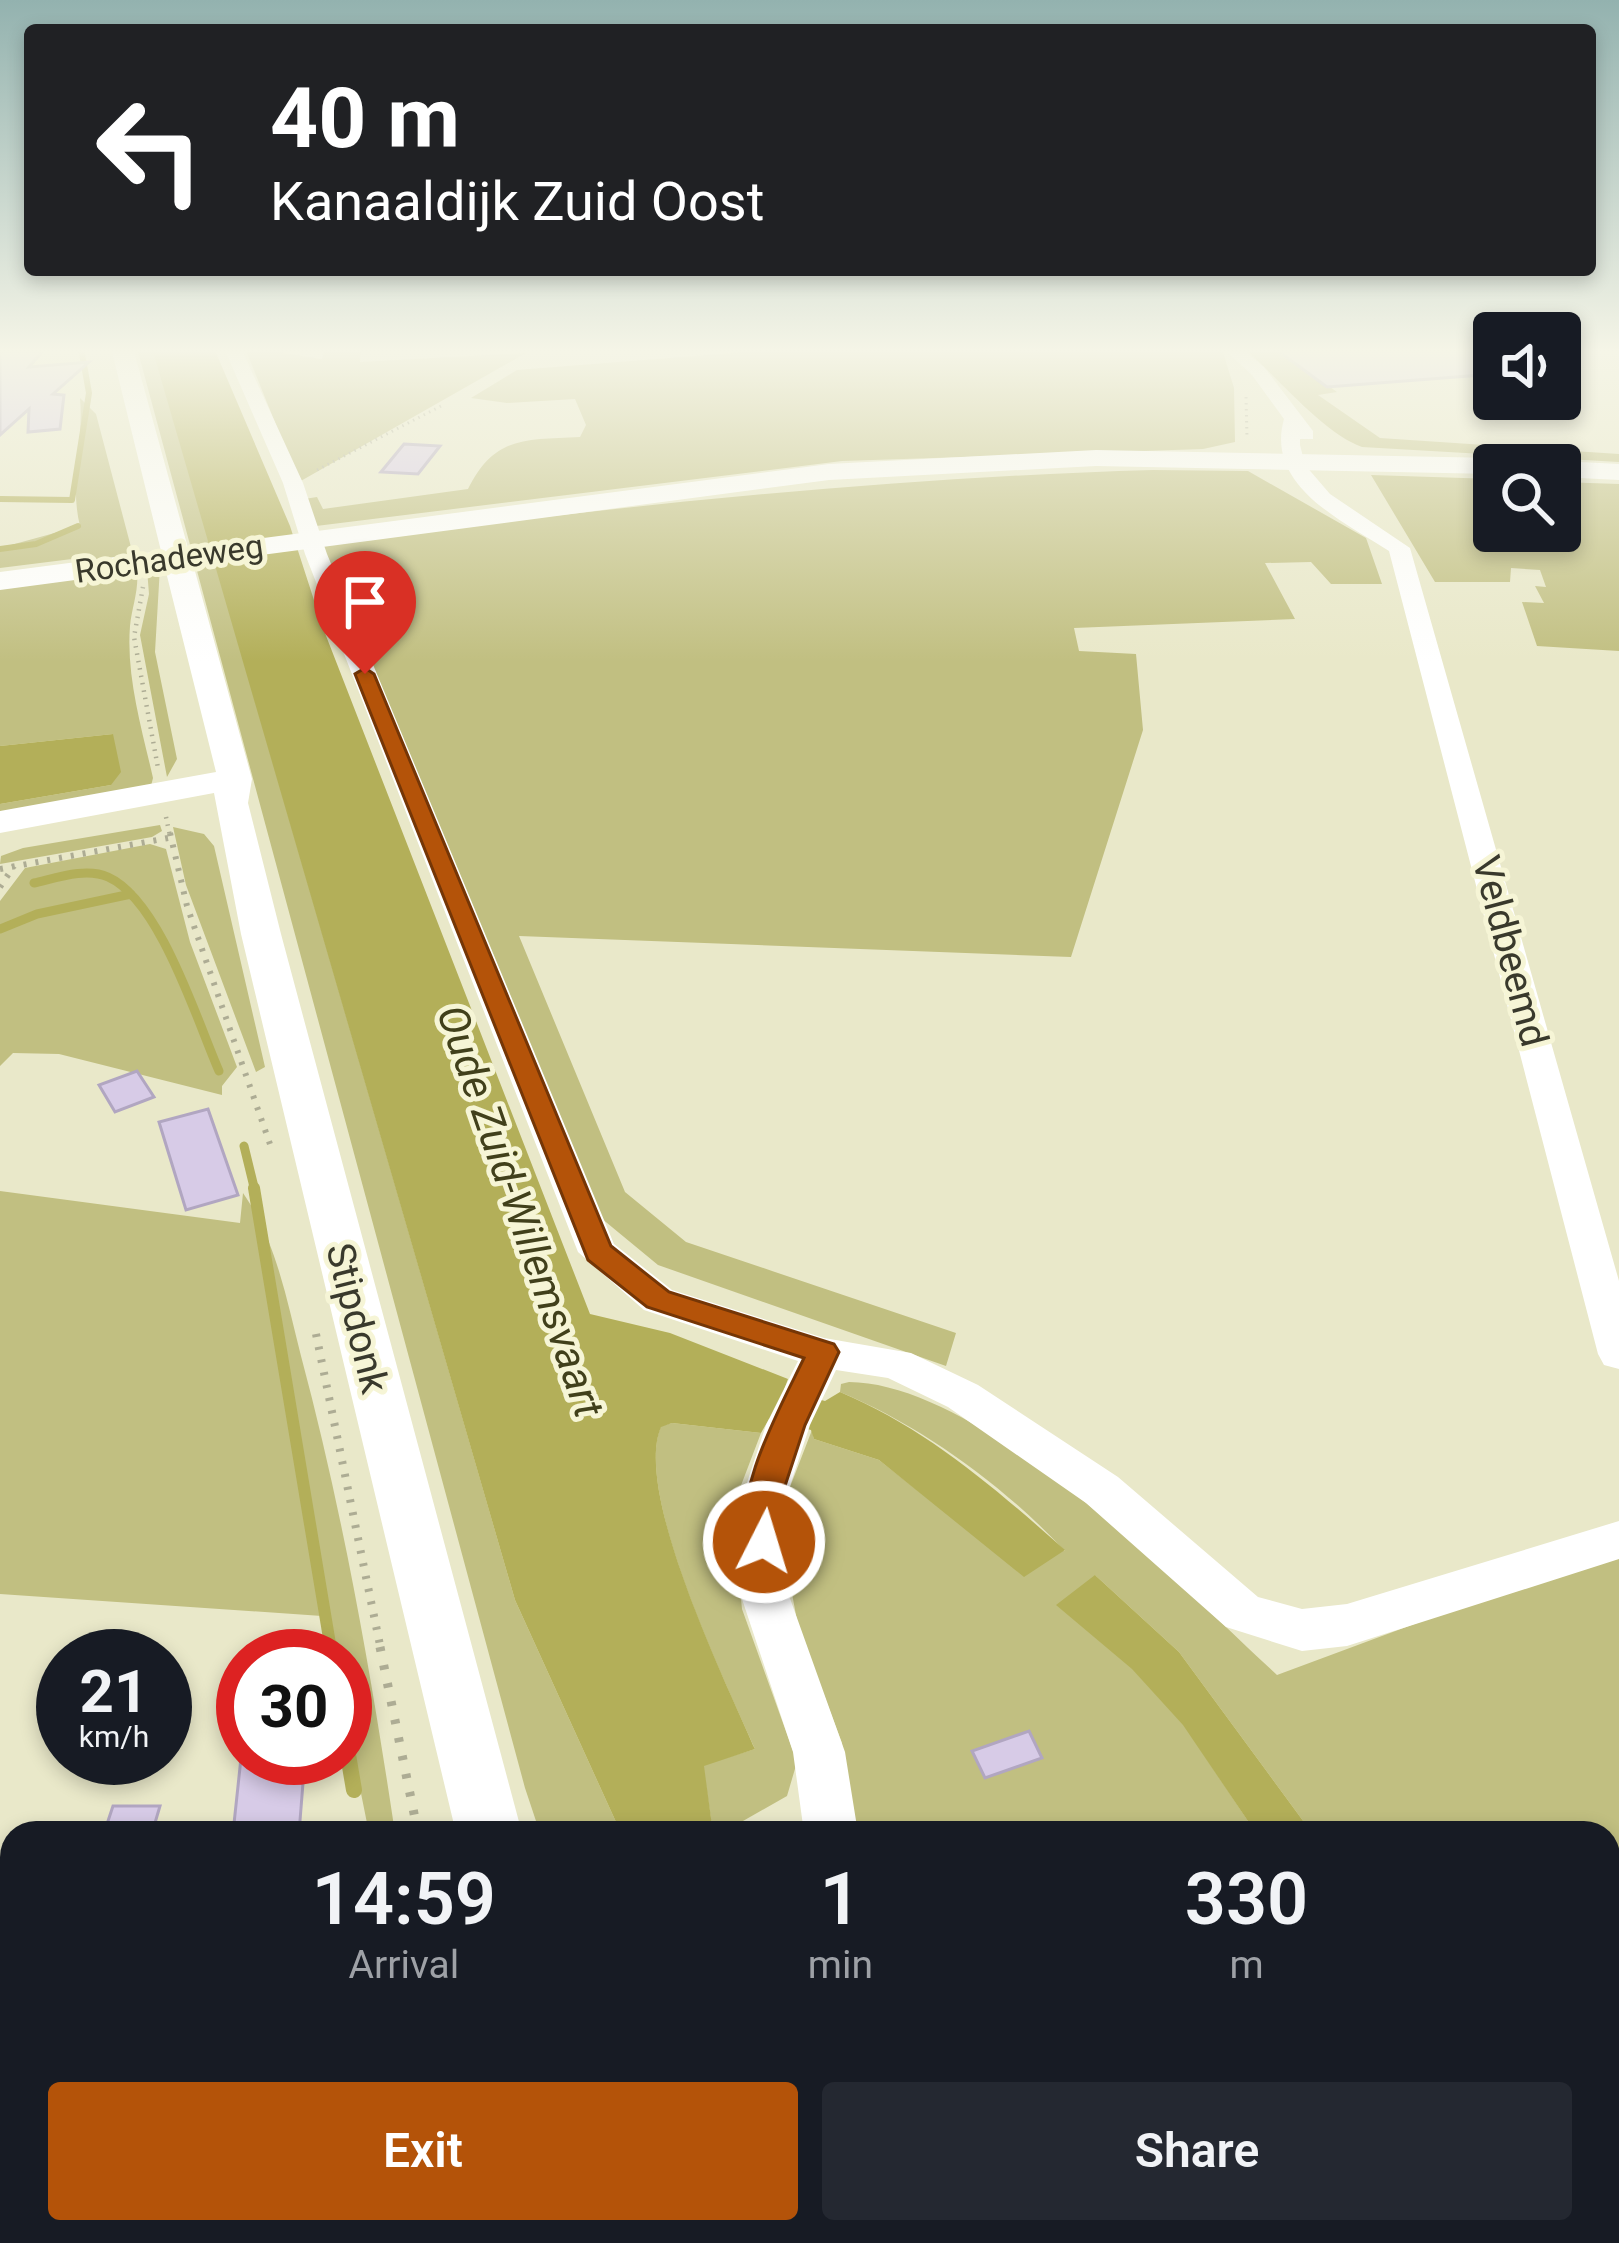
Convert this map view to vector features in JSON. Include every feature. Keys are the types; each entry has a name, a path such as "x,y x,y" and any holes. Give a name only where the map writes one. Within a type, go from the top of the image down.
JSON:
{"main road":[{"name":"Stipdonk","path":"149,453 184,589 169,622 174,671 223,789 486,1821"},
{"name":"Rochadeweg","path":"0,581 767,481 1069,468 1307,463 1473,466"},
{"name":"Rochadeweg","path":"1307,463 1473,475"},
{"path":"1581,470 1619,472"},
{"path":"1581,480 1619,482"},
{"path":"0,822 223,789"},
{"path":"7,855 223,789"}],"street":[{"path":"279,453 598,1252 658,1300 823,1352 896,1364 963,1396 1102,1490 1243,1612 1302,1630 1347,1624 1619,1540"},
{"path":"1303,453 1307,463"},
{"name":"Veldbeemd","path":"1307,463 1315,493 1400,548 1619,1354"},
{"path":"823,1352 765,1495 763,1590 819,1752 829,1821"}],"path":[{"path":"293,483 351,453"},
{"path":"7,855 168,838 277,1163"},
{"path":"0,868 7,855"},
{"path":"0,887 7,855"},
{"name":"Stipdonk","path":"314,1324 416,1821"}],"shaded area":[{"path":"79,453 106,453 137,570 130,664 153,778 151,786 0,817 0,804 111,785 113,734 0,746 0,589 94,575 88,557 0,568 0,548 80,526"},
{"path":"165,453 183,453 515,1600 616,1821 536,1821"},
{"path":"287,453 351,453 299,482"},
{"path":"497,453 1092,453 842,461 308,527 298,500 317,497 323,509 468,489"},
{"path":"1581,453 1619,454 1619,462 1581,460"},
{"path":"1153,470 1248,471 1366,538 1382,584 1331,584 1311,562 1265,563 1295,619 1074,628 1079,651 1136,654 1143,730 1071,957 519,936 625,1192 686,1242 956,1333 946,1366 658,1265 601,1218 315,545 733,497"},
{"path":"1371,475 1473,478 1473,552 1581,552 1581,483 1619,484 1619,651 1537,646 1522,602 1544,603 1535,586 1546,587 1540,570 1511,568 1510,582 1435,582"},
{"path":"160,567 155,652 177,759 167,777 140,635 149,594 147,569"},
{"path":"160,825 162,831 152,837 0,864 1,856 23,848"},
{"path":"173,827 204,834 214,846 265,1067 256,1072 186,885"},
{"path":"150,844 166,849 190,942 237,1067 222,1086 222,1095 59,1054 13,1053 0,1066 0,901 25,868"},
{"path":"0,1191 240,1223 243,1193 279,1272 330,1474 361,1629 326,1629 322,1616 0,1594"},
{"path":"841,1384 902,1391 959,1416 1018,1452 1135,1544 1277,1675 1619,1548 1619,1821 1303,1821 1179,1652 1095,1575 1133,1669 1184,1725 1248,1821 852,1821 842,1743 798,1626 778,1518 812,1430 814,1439 879,1460 973,1534 1065,1551 960,1460 901,1422 840,1392"},
{"path":"672,1423 761,1433 732,1509 742,1609 797,1762 787,1796 743,1821 711,1821 703,1765 755,1749 705,1635 671,1540 656,1456 661,1426"},
{"path":"372,1690 393,1821 367,1821 359,1785 372,1785"}],"water":[{"name":"Oude Zuid-Willemsvaart","path":"182,453 259,453 590,1314 670,1333 788,1379 784,1390 825,1401 840,1392 872,1407 959,1462 1065,1550 1024,1577 879,1460 814,1439 811,1430 769,1419 761,1433 672,1423 661,1427 656,1457 671,1540 705,1635 755,1749 704,1766 711,1821 616,1821 515,1600"},
{"path":"113,734 121,772 111,785 0,804 0,746"},
{"path":"1095,1575 1179,1652 1303,1821 1248,1821 1183,1725 1132,1669 1056,1605"}],"building":[{"path":"397,453 435,453 418,474 381,472"},
{"path":"137,1071 154,1097 115,1112 99,1085"},
{"path":"208,1109 238,1195 186,1210 159,1122"},
{"path":"1029,1731 1042,1758 985,1778 972,1751"},
{"path":"238,1785 303,1785 300,1821 234,1821"},
{"path":"113,1806 160,1806 156,1821 108,1821"}],"waterway":[{"path":"0,499 72,500 80,453"},
{"path":"0,549 36,544 78,526"},
{"path":"34,883 90,873 108,877 130,894"},
{"path":"0,929 37,914 130,894"},
{"path":"130,894 175,964 219,1071"},
{"path":"244,1146 255,1191"},
{"path":"254,1188 328,1629"},
{"path":"353,1785 354,1790"}],"route":[{"path":"365,674 598,1252 658,1300 823,1352 788,1425 765,1495 764,1542"}]}
